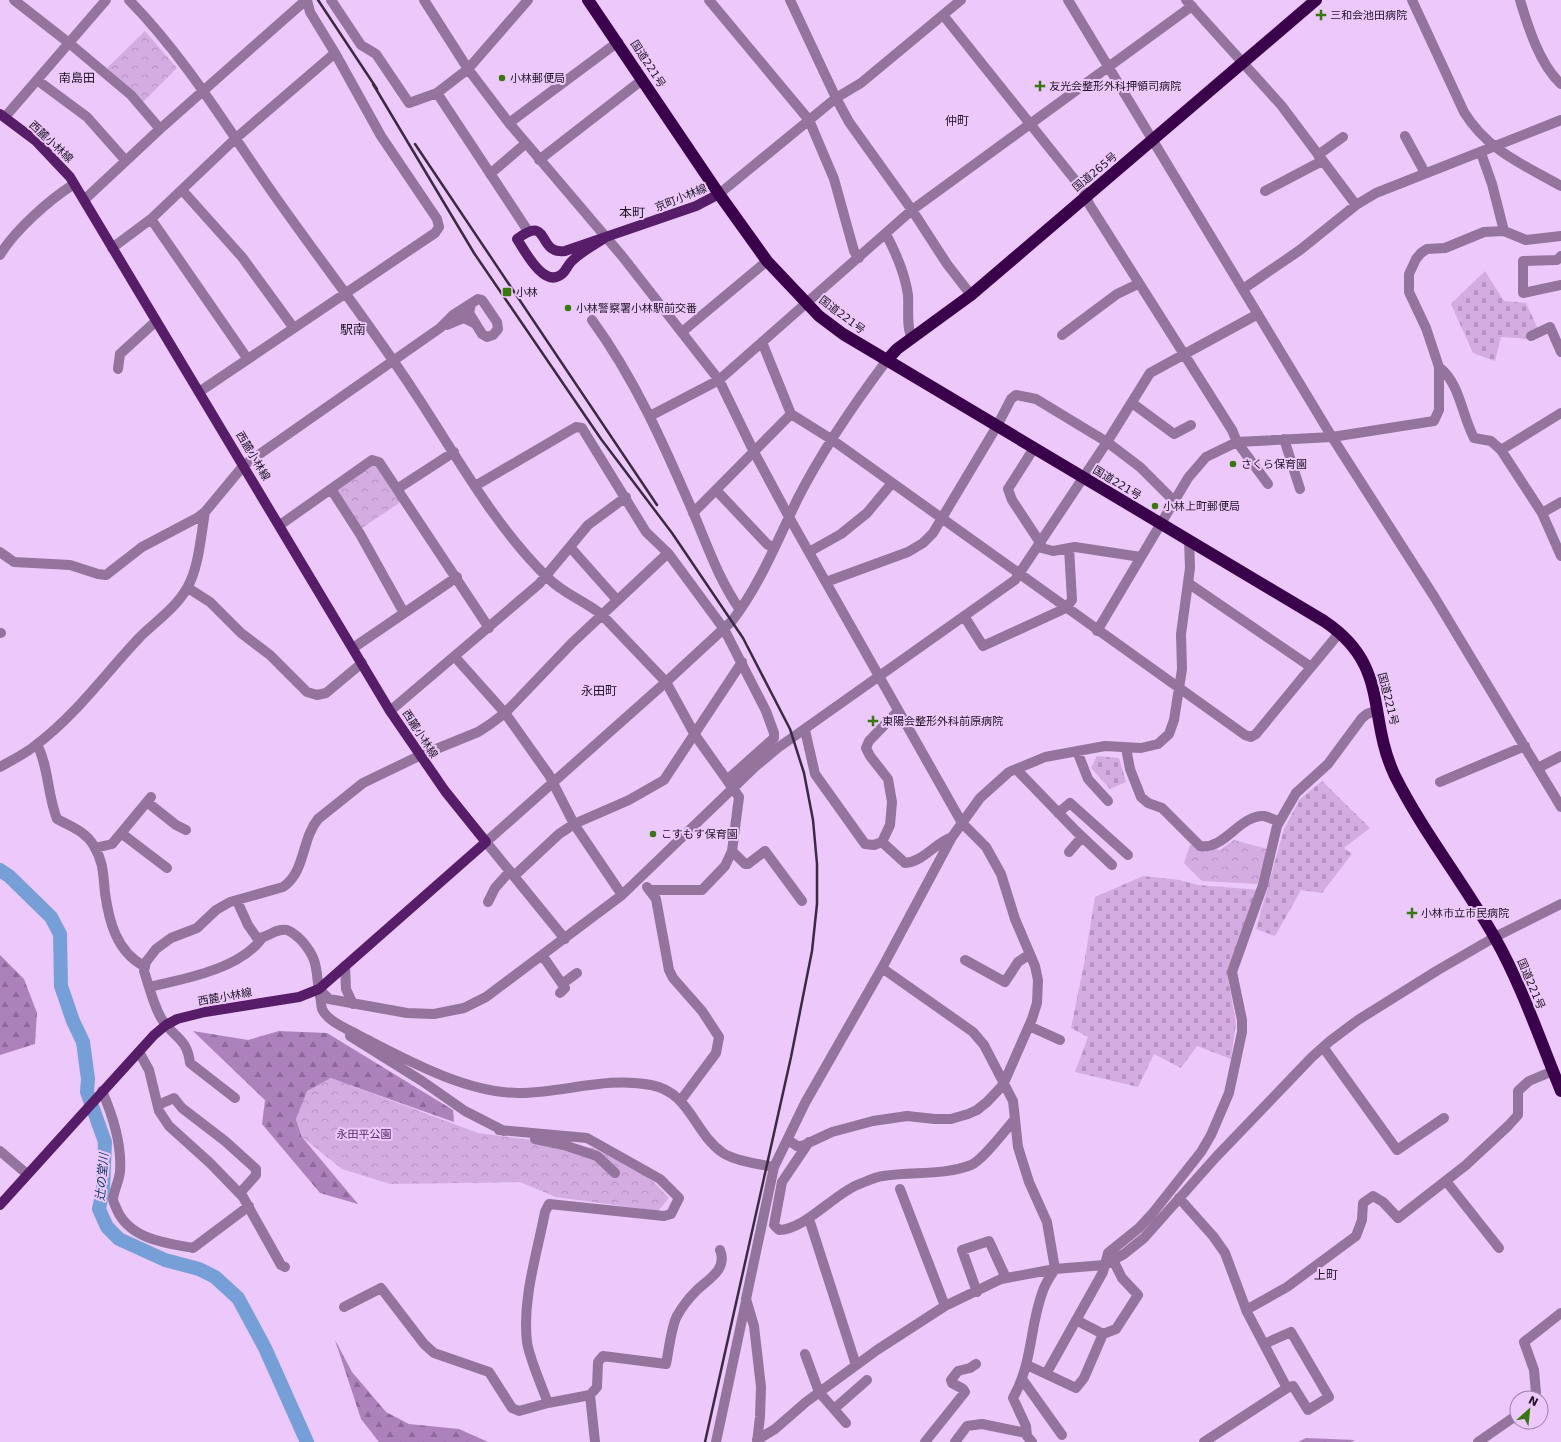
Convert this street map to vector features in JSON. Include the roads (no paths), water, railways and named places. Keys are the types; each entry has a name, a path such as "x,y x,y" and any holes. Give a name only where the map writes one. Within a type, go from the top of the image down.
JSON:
{"highway":[{"name":"国道221号","path":"588,0 618,42 718,194 767,261 806,304 843,334 1189,540 1340,632 1356,648 1366,668 1394,774 1495,937 1509,963 1561,1091"},
{"name":"国道265号","path":"887,360 896,349 971,295 1316,0"}],"main road":[{"name":"西麓小林線","path":"0,1205 102,1092 166,1025 178,1019 205,1012 299,997 319,989 486,842 444,791 390,711 244,465 156,322 74,184 50,154 2,116"},
{"name":"京町小林線","path":"606,237 571,261 561,275 550,278 540,272 517,239 528,230 538,230 552,250 558,252 696,206 718,194"}],"street":[{"path":"14,0 69,43 131,96 160,129"},
{"path":"2,116 37,80 106,0"},
{"path":"129,0 165,39 203,91 235,139 344,293 393,359 475,486 506,530 545,576 562,591 593,608 602,615 666,682 694,735 740,797 732,851 725,866 702,890 650,890"},
{"path":"84,200 160,129 307,0 310,12 335,53 381,136 439,223 439,227 435,233 293,327 199,392"},
{"path":"331,0 361,45 376,54 409,103 437,93 468,69 528,0"},
{"path":"424,0 468,69 509,124 606,237 719,380 754,452 878,677 962,823 986,847 1001,874 1016,919 1030,954 1038,980 1037,1003 1029,1026 1003,1085 977,1110 951,1119 907,1116 873,1121 838,1130 797,1146 788,1140"},
{"path":"709,0 809,120 834,179 854,251 859,258"},
{"path":"790,0 836,98 849,122 912,210 947,264 971,295"},
{"path":"718,194 836,98 861,83 961,0"},
{"path":"1068,0 1332,437 1435,598 1561,807"},
{"path":"1412,0 1464,112 1481,136 1494,148 1561,186"},
{"path":"1520,0 1534,42 1554,78 1561,84"},
{"path":"650,416 719,380 912,210 1108,67 1189,3 1244,62 1281,105 1356,205"},
{"path":"943,15 1032,123 1086,197 1138,284 1232,430 1236,442 1268,484"},
{"path":"509,124 618,42"},
{"path":"112,248 151,219 235,139 335,53"},
{"path":"37,80 87,117 126,161"},
{"path":"539,160 642,80"},
{"path":"437,93 528,230"},
{"path":"1243,289 1300,250 1356,205 1389,187 1494,148 1528,132 1561,120"},
{"path":"1405,136 1425,173"},
{"path":"1265,191 1320,158 1343,137"},
{"path":"490,174 526,144"},
{"path":"1480,153 1492,184 1504,230"},
{"path":"0,255 8,243 20,230 74,184"},
{"path":"182,190 242,257 293,327"},
{"path":"151,219 247,358"},
{"path":"1097,631 1188,478 1206,457 1236,442 1332,437 1434,421 1439,410 1439,367 1426,328 1410,292 1409,278 1412,266 1421,253 1427,249 1446,248 1484,232 1504,230 1526,240 1561,236"},
{"path":"886,234 897,254 904,281 910,313 908,332 912,338"},
{"path":"1561,256 1557,260 1523,261 1523,293 1561,285"},
{"path":"682,332 767,261"},
{"path":"1062,334 1117,294 1138,284"},
{"path":"440,328 452,315 478,299 482,300 497,322 498,329 493,335 487,337 482,334 470,313 471,304"},
{"path":"730,784 1020,575 1150,374 1258,314"},
{"path":"0,552 14,562 70,565 106,575 142,546 197,518 205,512 244,465 393,359 440,328 460,319 468,319 476,324"},
{"path":"592,320 614,350 650,416 694,513 718,574 726,591 740,610"},
{"path":"118,369 120,354 156,322"},
{"path":"1531,336 1550,327 1561,352"},
{"path":"762,342 791,414 831,439 1097,631 1245,735 1251,737 1256,734 1340,632"},
{"path":"565,939 486,842 666,682 724,629 740,610 831,439 887,360"},
{"path":"1439,367 1446,372 1458,396 1468,428 1474,438 1490,441 1501,450 1542,513 1561,555"},
{"path":"826,582 908,552 923,543 933,532 997,426 1011,399 1016,395 1036,399 1107,442 1140,467 1175,502"},
{"path":"1132,404 1174,434 1191,425"},
{"path":"1501,450 1561,413"},
{"path":"694,513 791,414"},
{"path":"319,989 329,999 414,1014 434,1014 464,1008 486,997 565,939 640,880 773,740 774,736 766,711 724,629 668,552 646,532 583,430 579,427 475,486"},
{"path":"1284,439 1300,489"},
{"path":"1034,448 1008,489 1012,500 1040,546 1053,551 1075,547 1141,557"},
{"path":"397,489 454,452"},
{"path":"280,526 331,489 375,460 379,462 457,577 489,628"},
{"path":"809,552 841,534 867,513 892,483"},
{"path":"331,489 360,534 404,613"},
{"path":"716,490 767,544 773,548"},
{"path":"390,711 539,584 588,525 626,498"},
{"path":"1542,513 1561,502"},
{"path":"0,767 37,744 96,688 140,637 170,610 188,588 194,569 205,512"},
{"path":"716,1442 774,1168 805,1103 882,968 952,837 980,798 1000,779 1016,768 1045,757 1105,746 1140,748 1158,744 1169,734 1174,720 1182,669 1182,625 1190,568 1189,540"},
{"path":"570,547 617,600"},
{"path":"964,616 983,646 1066,608 1072,600 1069,548"},
{"path":"144,966 156,950 170,938 197,928 216,910 237,901 283,887 289,883 299,866 313,827 318,819 356,787 419,756 478,732 505,713 617,600 668,552"},
{"path":"353,648 457,577"},
{"path":"1188,583 1311,667"},
{"path":"188,588 210,602 241,633 270,655 308,692 317,695 326,693 362,663"},
{"path":"455,657 505,713 553,782 574,824 622,895"},
{"path":"488,902 495,888 559,834 574,824 629,800 664,780 742,662"},
{"path":"1046,1374 1103,1272 1108,1253 1139,1228 1167,1196 1201,1152 1211,1135 1223,1109 1228,1093 1242,1032 1242,1020 1232,972 1263,885 1279,822 1296,793 1328,764 1362,718 1367,714 1378,710"},
{"path":"805,730 815,774 865,844 874,845 882,842 890,825 892,802 888,779 870,756 866,748 869,741 898,711"},
{"path":"37,744 46,766 48,790 57,819 81,832 95,848 104,868 105,894 112,926 125,950 134,962 144,966"},
{"path":"1440,782 1525,746"},
{"path":"1126,748 1130,769 1141,797 1148,803 1162,808 1200,846 1207,847 1215,844 1250,820 1264,816 1279,822"},
{"path":"1077,751 1088,779 1108,801"},
{"path":"1538,768 1561,756"},
{"path":"1016,768 1058,813 1112,865"},
{"path":"95,848 112,844 149,800 176,825 186,830"},
{"path":"1058,813 1070,804 1128,855"},
{"path":"121,833 167,868"},
{"path":"882,842 905,863 913,863 942,841 952,837"},
{"path":"1069,852 1082,837"},
{"path":"732,851 745,864 748,864 765,851 802,901"},
{"path":"919,858 934,869"},
{"path":"640,880 650,890 656,899 669,970 673,978 702,1011 719,1037 716,1053 681,1100"},
{"path":"237,901 248,925 257,938 262,938"},
{"path":"757,1441 775,1429 819,1392 856,1365 944,1306 977,1292 1001,1279 1055,1269 1104,1265 1124,1254 1144,1238 1179,1198 1285,1085 1323,1047 1358,1020 1438,970 1495,937 1561,904"},
{"path":"149,987 181,980 224,966 255,948 262,938 274,931 282,930 296,934 313,955 317,967 323,1009 335,1022 398,1055 454,1080 489,1090 519,1093 618,1082 652,1085 681,1100 713,1145 724,1153 740,1160 774,1168"},
{"path":"965,960 1005,982 1018,962 1030,954"},
{"path":"542,955 561,988 577,973"},
{"path":"144,966 149,987 160,1018 185,1045 188,1051 190,1063 235,1098"},
{"path":"346,966 346,989 353,1004"},
{"path":"882,968 972,1032 984,1045 1003,1085 1013,1101 1018,1147 1027,1175 1047,1222 1055,1269 1044,1287 1036,1312 1027,1365 1013,1398 1026,1426 1027,1438 982,1424 967,1426 955,1442"},
{"path":"1029,1026 1060,1040"},
{"path":"344,1027 351,1038 422,1081 465,1111 499,1130 564,1145 597,1156 615,1173"},
{"path":"1323,1047 1397,1150 1401,1149 1444,1118"},
{"path":"139,1052 149,1070 158,1106 170,1126 210,1163 240,1194 249,1206 282,1265 285,1267"},
{"path":"1246,1310 1287,1287 1356,1236 1362,1220 1363,1203 1373,1196 1383,1202 1398,1218 1446,1181 1471,1161 1518,1115 1518,1091 1528,1081 1553,1071"},
{"path":"102,1092 112,1115 118,1141 120,1172 113,1200 119,1215 133,1231 162,1243 193,1248 249,1206"},
{"path":"158,1106 174,1098 182,1108 225,1141 256,1169 256,1175 240,1194"},
{"path":"809,1142 782,1182 774,1225 779,1230 787,1230 809,1219 818,1210 844,1191 882,1176 941,1172 972,1164 986,1152 1015,1119"},
{"path":"499,1130 587,1138 660,1179 678,1198 671,1214 664,1216 549,1204 545,1212 531,1280 527,1311 527,1343 548,1403"},
{"path":"0,1151 27,1174"},
{"path":"1446,1181 1499,1248"},
{"path":"900,1189 944,1306"},
{"path":"1179,1198 1214,1236 1225,1253 1246,1310 1286,1388"},
{"path":"809,1219 856,1365"},
{"path":"977,1292 962,1250 989,1241 1006,1278"},
{"path":"344,1306 381,1288 424,1344 434,1352 489,1372 512,1408 519,1411 548,1403 590,1395 597,1387 598,1362 603,1356 666,1364 676,1318 686,1302 697,1290 716,1275 721,1263 720,1250"},
{"path":"1027,1365 1076,1388 1084,1378 1103,1334 1116,1329 1138,1294 1122,1278 1113,1260"},
{"path":"746,1299 754,1326 761,1387 760,1417 757,1441"},
{"path":"1536,1390 1534,1370 1524,1342 1561,1313"},
{"path":"1076,1320 1103,1334"},
{"path":"1204,1442 1286,1388 1293,1386 1308,1410 1329,1397 1292,1332 1264,1344"},
{"path":"805,1354 819,1392 846,1423"},
{"path":"925,1442 965,1392 963,1389 952,1383 951,1380 958,1371 970,1368 976,1364"},
{"path":"1022,1379 1062,1435"},
{"path":"834,1409 867,1380"},
{"path":"590,1395 595,1442"},
{"path":"1478,1442 1509,1421"}],"waterway":[{"name":"辻の堂川","path":"0,870 9,876 51,917 60,934 61,986 73,1021 83,1042 88,1079 87,1092 105,1142 103,1189 99,1209 107,1227 119,1239 165,1260 199,1269 215,1277 238,1298 265,1348 307,1442"}],"railway":[{"path":"318,0 377,89"},
{"path":"373,84 474,253 601,439 672,533 743,638 790,729 804,773 813,820 817,864 817,904 812,951 791,1057 705,1442"},
{"path":"415,144 657,505"}],"place":[{"name":"三和会池田病院","path":"1321,15"},
{"name":"小林郵便局","path":"502,78"},
{"name":"友光会整形外科押領司病院","path":"1040,86"},
{"name":"小林","path":"507,292"},
{"name":"小林警察署小林駅前交番","path":"568,308"},
{"name":"さくら保育園","path":"1233,464"},
{"name":"小林上町郵便局","path":"1155,506"},
{"name":"東陽会整形外科前原病院","path":"873,721"},
{"name":"こすもす保育園","path":"653,834"},
{"name":"小林市立市民病院","path":"1412,913"}],"district":[{"name":"南島田","path":"77,78"},
{"name":"仲町","path":"957,121"},
{"name":"本町","path":"632,212"},
{"name":"駅南","path":"353,329"},
{"name":"永田町","path":"599,691"},
{"name":"上町","path":"1326,1275"}],"park label":[{"name":"永田平公園","path":"364,1134"}]}
